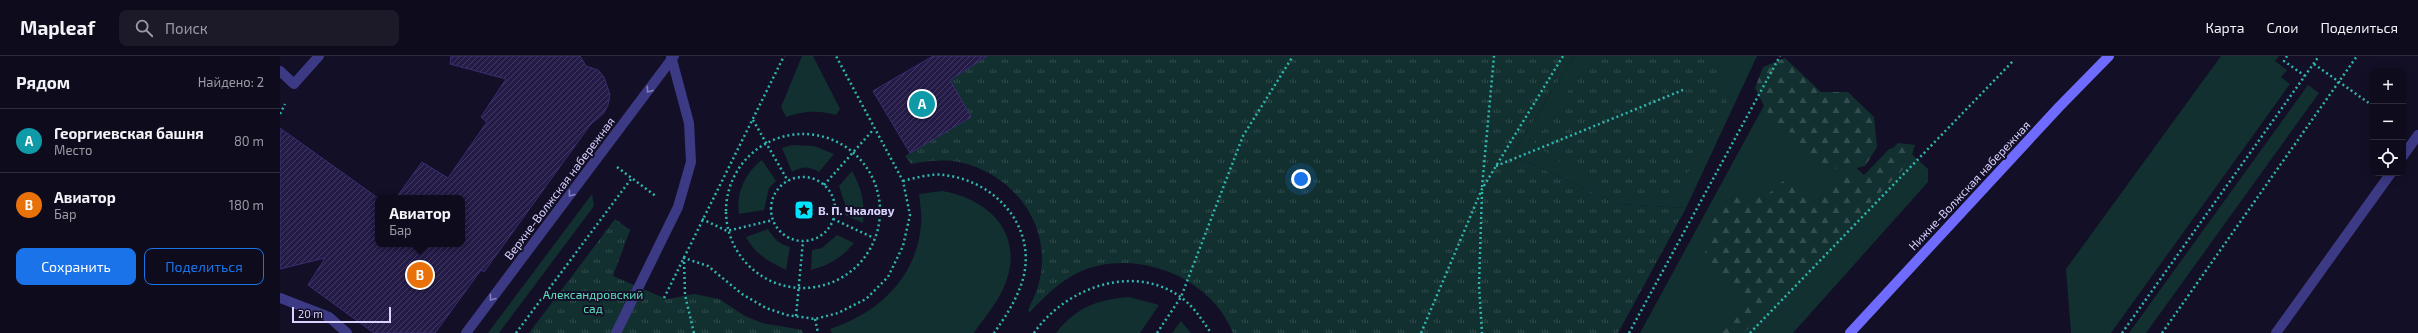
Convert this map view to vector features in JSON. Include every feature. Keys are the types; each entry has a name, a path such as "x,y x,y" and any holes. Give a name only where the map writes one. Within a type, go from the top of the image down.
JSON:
{"main road":[{"name":"Нижне-Волжская набережная","path":"1850,333 2059,107 2109,56"}],"street":[{"path":"280,72 294,84 319,56"},
{"path":"616,333 678,207 691,162 689,123 672,57"},
{"name":"Верхне-Волжская набережная","path":"466,333 672,57"},
{"path":"2406,152 2418,135"},
{"path":"2276,333 2389,176"},
{"path":"280,298 330,317 348,333"}],"path":[{"path":"664,298 784,56"},
{"path":"684,258 708,266 742,294 766,308 796,316 815,319 838,313 866,299 888,277 903,246 910,215 902,181 836,56"},
{"path":"1157,333 1181,297 1243,136 1294,56"},
{"path":"1482,333 1479,285 1482,189 1494,56"},
{"path":"1422,333 1482,189 1563,56"},
{"path":"1629,333 1780,56"},
{"path":"2287,56 2284,61 2305,76"},
{"path":"2122,333 2319,56"},
{"path":"2162,333 2340,83 2357,56"},
{"path":"1750,333 2014,60"},
{"path":"2314,64 2370,104"},
{"path":"1496,166 1682,90"},
{"path":"753,120 788,181"},
{"path":"824,185 874,130"},
{"path":"797,132 813,133 830,138 852,153 866,167 875,185 880,210 874,238 865,255 848,273 831,284 814,288 797,289 780,286 762,276 746,264 736,250 727,230 727,200 737,175 750,156 767,144 797,132"},
{"path":"615,165 631,179 657,197"},
{"path":"902,181 943,174 967,180 989,191 1007,206 1018,224 1024,241 1025,260 1023,279 1016,298 994,333"},
{"path":"807,177 824,185 833,197 835,207 833,219 828,229 820,236 803,241 788,237 779,229 773,220 771,208 774,198 780,188 788,181 807,177"},
{"path":"516,333 631,179"},
{"path":"702,219 727,230 773,220"},
{"path":"833,219 874,238"},
{"path":"796,316 797,289 803,241"},
{"path":"684,258 685,295 694,333"},
{"path":"1034,333 1056,309 1079,292 1106,283 1140,282 1162,287 1181,297 1196,310 1211,333"},
{"path":"815,319 818,333"}],"green space":[{"path":"802,56 813,56 840,109 836,115 823,112 811,112 799,113 786,117 781,107"},
{"path":"987,56 1574,56 1512,155 1617,204 1686,208 1618,333 1233,333 1222,313 1207,296 1189,282 1168,272 1146,265 1123,263 1101,265 1079,272 1065,280 1041,300 1030,312 1028,311 1037,289 1042,265 1041,244 1035,224 1026,207 1013,191 997,178 979,168 959,162 947,161 929,161 911,164 905,156 971,117 950,80"},
{"path":"1574,56 1757,56 1686,208 1617,204 1512,155"},
{"path":"1591,56 1715,56 1728,105 1675,194 1616,197 1533,144"},
{"path":"2221,56 2279,56 2275,61 2287,70 2281,77 2290,84 2111,333 2071,333 2066,269"},
{"path":"1785,58 1821,92 1848,92 1874,117 1877,147 1865,166 1842,171 1801,154 1796,133 1777,131 1755,88 1763,67"},
{"path":"1786,65 1832,144 1864,175 1889,149 1903,146 1928,169 1928,182 1793,333 1640,333"},
{"path":"2308,85 2319,93 2146,333 2129,333"},
{"path":"1898,143 1915,145 1910,162 1744,333 1722,333 1758,295 1729,290 1704,263 1709,226 1731,195 1767,195 1783,181 1819,196 1843,176 1864,177"},
{"path":"792,145 814,146 834,154 819,172 806,168 792,172 782,148"},
{"path":"762,160 776,181 769,188 764,210 739,214 738,206 740,191 746,177"},
{"path":"852,171 862,196 864,209 863,223 845,215 845,204 839,186"},
{"path":"942,191 960,195 990,212 1000,224 1007,238 1011,253 1009,270 1003,289 974,333 832,333 830,329 848,322 879,303 892,291 903,277 912,261 918,243 921,220 919,194"},
{"path":"592,194 594,206 499,333 488,333"},
{"name":"Александровский сад","path":"615,219 630,230 613,276 668,299 694,294 719,299 745,316 762,323 802,330 803,333 529,333"},
{"path":"768,229 777,241 790,247 786,270 758,253 746,237"},
{"path":"837,235 854,243 835,260 824,266 811,270 812,250 822,248"},
{"path":"1129,297 1159,305 1140,333 1056,333 1072,317 1088,306 1107,300"},
{"path":"1181,321 1191,333 1172,333"}],"building":[{"path":"451,56 580,56 586,66 598,70 604,77 610,95 608,105 604,113 590,125 484,272 481,270 435,333 374,333 308,285 325,258 280,269 280,128 375,196 375,247 465,247 465,195 398,195 422,162 448,178 487,122 481,117 506,79 450,64"},
{"path":"933,56 987,56 950,80 971,117 910,153 873,91"}],"place":[{"name":"Георгиевская башня","path":"922,104"},
{"name":"В. П. Чкалову","path":"804,210"},
{"name":"Авиатор","path":"420,275"}]}
